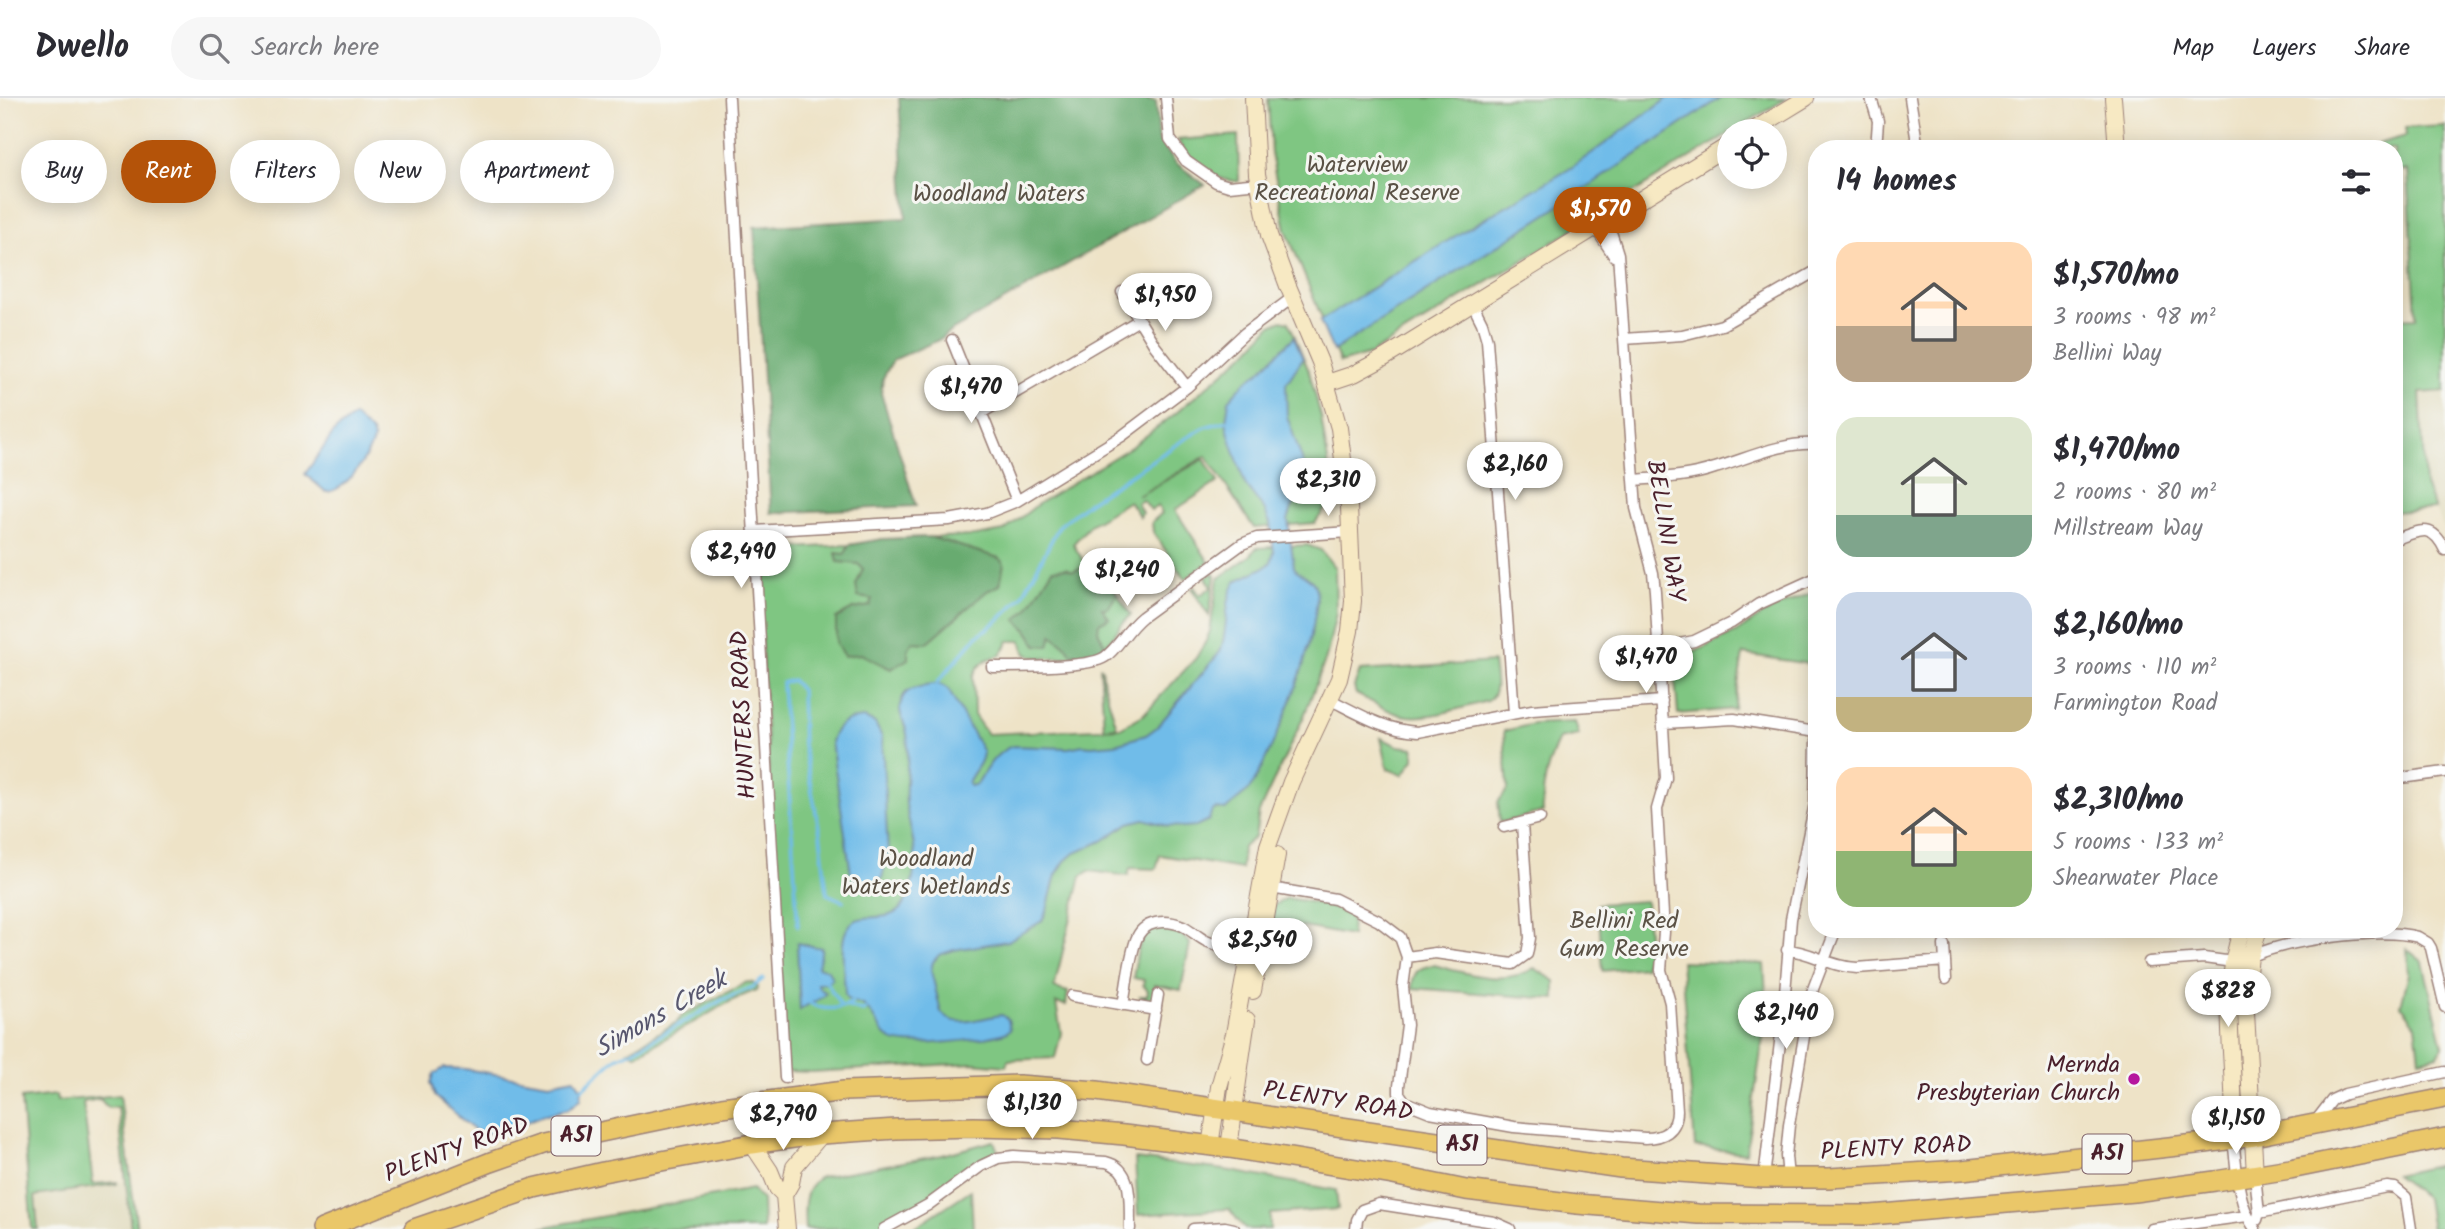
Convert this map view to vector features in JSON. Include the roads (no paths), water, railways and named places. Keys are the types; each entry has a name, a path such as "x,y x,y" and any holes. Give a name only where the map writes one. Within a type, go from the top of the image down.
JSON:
{"highway":[{"name":"PLENTY ROAD","path":"322,1229 491,1161 543,1144 722,1107 815,1094 1019,1085 1097,1091 1621,1168 1764,1178 1829,1178 2010,1166 2254,1136 2445,1098"},
{"name":"A51","path":"414,1229 534,1188 752,1144 822,1134 974,1127 1047,1129 1219,1147 1393,1175 1466,1190 1577,1204 1698,1214 1871,1215 2134,1192 2247,1177 2445,1138"}],"street":[{"name":"HUNTERS ROAD","path":"729,98 785,1078"},
{"path":"1166,98 1170,139 1186,161 1216,182 1229,186 1259,183"},
{"path":"1219,1147 1234,1034 1266,887 1268,846 1283,804 1331,700 1350,631 1353,601 1343,453 1320,362 1292,298 1269,235 1254,142 1253,98"},
{"path":"1771,119 1805,98"},
{"path":"1871,98 1878,121 1877,140"},
{"path":"1910,98 1917,140"},
{"path":"2113,98 2116,140"},
{"path":"1327,383 1367,368 1717,152"},
{"name":"BELLINI WAY","path":"1408,957 1403,987 1407,1026 1399,1086 1399,1093 1405,1102 1419,1109 1514,1127 1645,1138 1668,1133 1676,1124 1678,1111 1670,1003 1661,970 1664,932 1657,809 1666,778 1653,573 1637,517 1619,265 1599,225"},
{"path":"1624,339 1682,335 1715,328 1808,276"},
{"path":"1122,292 1159,352 1187,387"},
{"path":"754,531 949,520 987,513 1017,500 1122,436 1187,387 1245,333 1292,298"},
{"path":"1472,303 1487,340 1514,713"},
{"path":"982,412 1139,320"},
{"path":"952,340 1017,500"},
{"path":"1634,480 1690,474 1791,444 1808,444"},
{"path":"2403,536 2418,530 2430,531 2445,550"},
{"path":"992,667 1102,660 1128,628 1242,544 1257,538 1350,532"},
{"path":"1659,648 1694,641 1731,623 1759,604 1808,583"},
{"path":"1331,700 1376,723 1398,731 1417,732 1514,713 1662,701"},
{"path":"1664,723 1734,719 1808,731"},
{"path":"2403,778 2445,772"},
{"path":"1504,827 1540,818"},
{"path":"1266,887 1335,899 1347,904 1393,930 1404,944 1408,957 1435,953 1508,964 1523,959 1530,946 1522,824"},
{"path":"1764,1178 1783,1017 1787,950 1796,887 1808,839"},
{"path":"1123,1005 1135,941 1148,926 1171,922 1207,942 1254,951"},
{"path":"2403,937 2418,937 2431,948 2445,1007"},
{"path":"1788,1178 1786,1156 1789,1125 1808,1013 1832,938"},
{"path":"2248,938 2233,962 2229,1010 2234,1139 2259,1213 2255,1229"},
{"path":"2252,938 2246,1004 2254,1136 2247,1177 2246,1216 2255,1229"},
{"path":"2265,938 2279,945"},
{"path":"2250,957 2279,945 2330,938"},
{"path":"1944,945 1946,979"},
{"path":"1787,950 1800,951 1842,967 1945,961"},
{"path":"2149,962 2204,958 2233,962"},
{"path":"1147,1060 1158,995"},
{"path":"1072,996 1156,1010"},
{"path":"2314,1124 2332,1100 2345,1094 2445,1072"},
{"path":"787,1229 784,1195 791,1183 794,1167 822,1134"},
{"path":"752,1144 770,1171 776,1188 784,1195"},
{"path":"884,1229 928,1205 986,1163 1014,1156 1106,1162 1118,1166 1124,1173 1128,1187 1130,1229"},
{"path":"2259,1213 2371,1190 2395,1188 2406,1197 2412,1229"},
{"path":"1356,1229 1362,1210 1379,1205 1494,1222 1510,1229"},
{"path":"2152,1229 2246,1216"},
{"path":"1193,1229 1234,1229"}],"water":[{"path":"1668,98 1721,98 1544,216 1333,351 1320,321 1465,230 1571,168"},
{"path":"1294,337 1303,358 1286,384 1287,416 1307,474 1307,482 1288,520 1294,567 1314,584 1317,594 1313,626 1296,687 1254,783 1225,810 1215,809 1209,820 1196,826 1168,826 1144,819 1129,823 1065,861 1056,875 1042,921 1008,941 939,955 931,970 941,1012 953,1021 961,1022 1002,1015 1008,1019 1010,1029 1007,1032 984,1038 947,1042 912,1043 890,1039 863,1005 848,1000 845,995 843,944 846,931 853,922 894,913 904,905 911,889 915,855 906,804 908,743 900,709 904,696 911,690 930,684 939,684 948,689 983,752 968,783 970,786 977,784 997,756 1013,746 1068,748 1115,744 1146,735 1157,727 1220,652 1229,598 1236,581 1271,562 1274,552 1270,523 1265,511 1245,484 1226,421 1229,400"},
{"path":"354,416 372,433 374,439 349,480 326,492 305,474 335,431"},
{"path":"864,718 875,723 882,737 888,854 882,878 865,886 857,883 851,874 831,742 843,724"},
{"path":"797,943 822,948 818,967 828,970 832,978 827,983 818,984 826,993 823,996 800,1010"},
{"path":"444,1068 549,1083 574,1078 582,1089 581,1099 568,1109 521,1124 491,1133 475,1131 435,1096 431,1083 434,1074"}],"waterway":[{"path":"937,683 976,637 1000,619 1022,597 1059,526 1089,502 1185,439 1205,427 1226,421"},
{"path":"798,926 782,683 792,680 801,690 803,745 820,833 827,894 843,901"},
{"name":"Simons Creek","path":"582,1089 616,1058 722,1000 753,987 763,979"},
{"path":"827,983 841,1006"},
{"path":"810,1003 831,1008 852,1002"},
{"path":"845,1006 863,1011 866,1009"}],"place":[{"name":"Mernda Presbyterian Church","path":"2134,1079"}],"park label":[{"name":"Waterview Recreational Reserve","path":"1357,179"},
{"name":"Woodland Waters","path":"999,194"},
{"name":"Woodland Waters Wetlands","path":"926,873"},
{"name":"Bellini Red Gum Reserve","path":"1624,935"}]}
